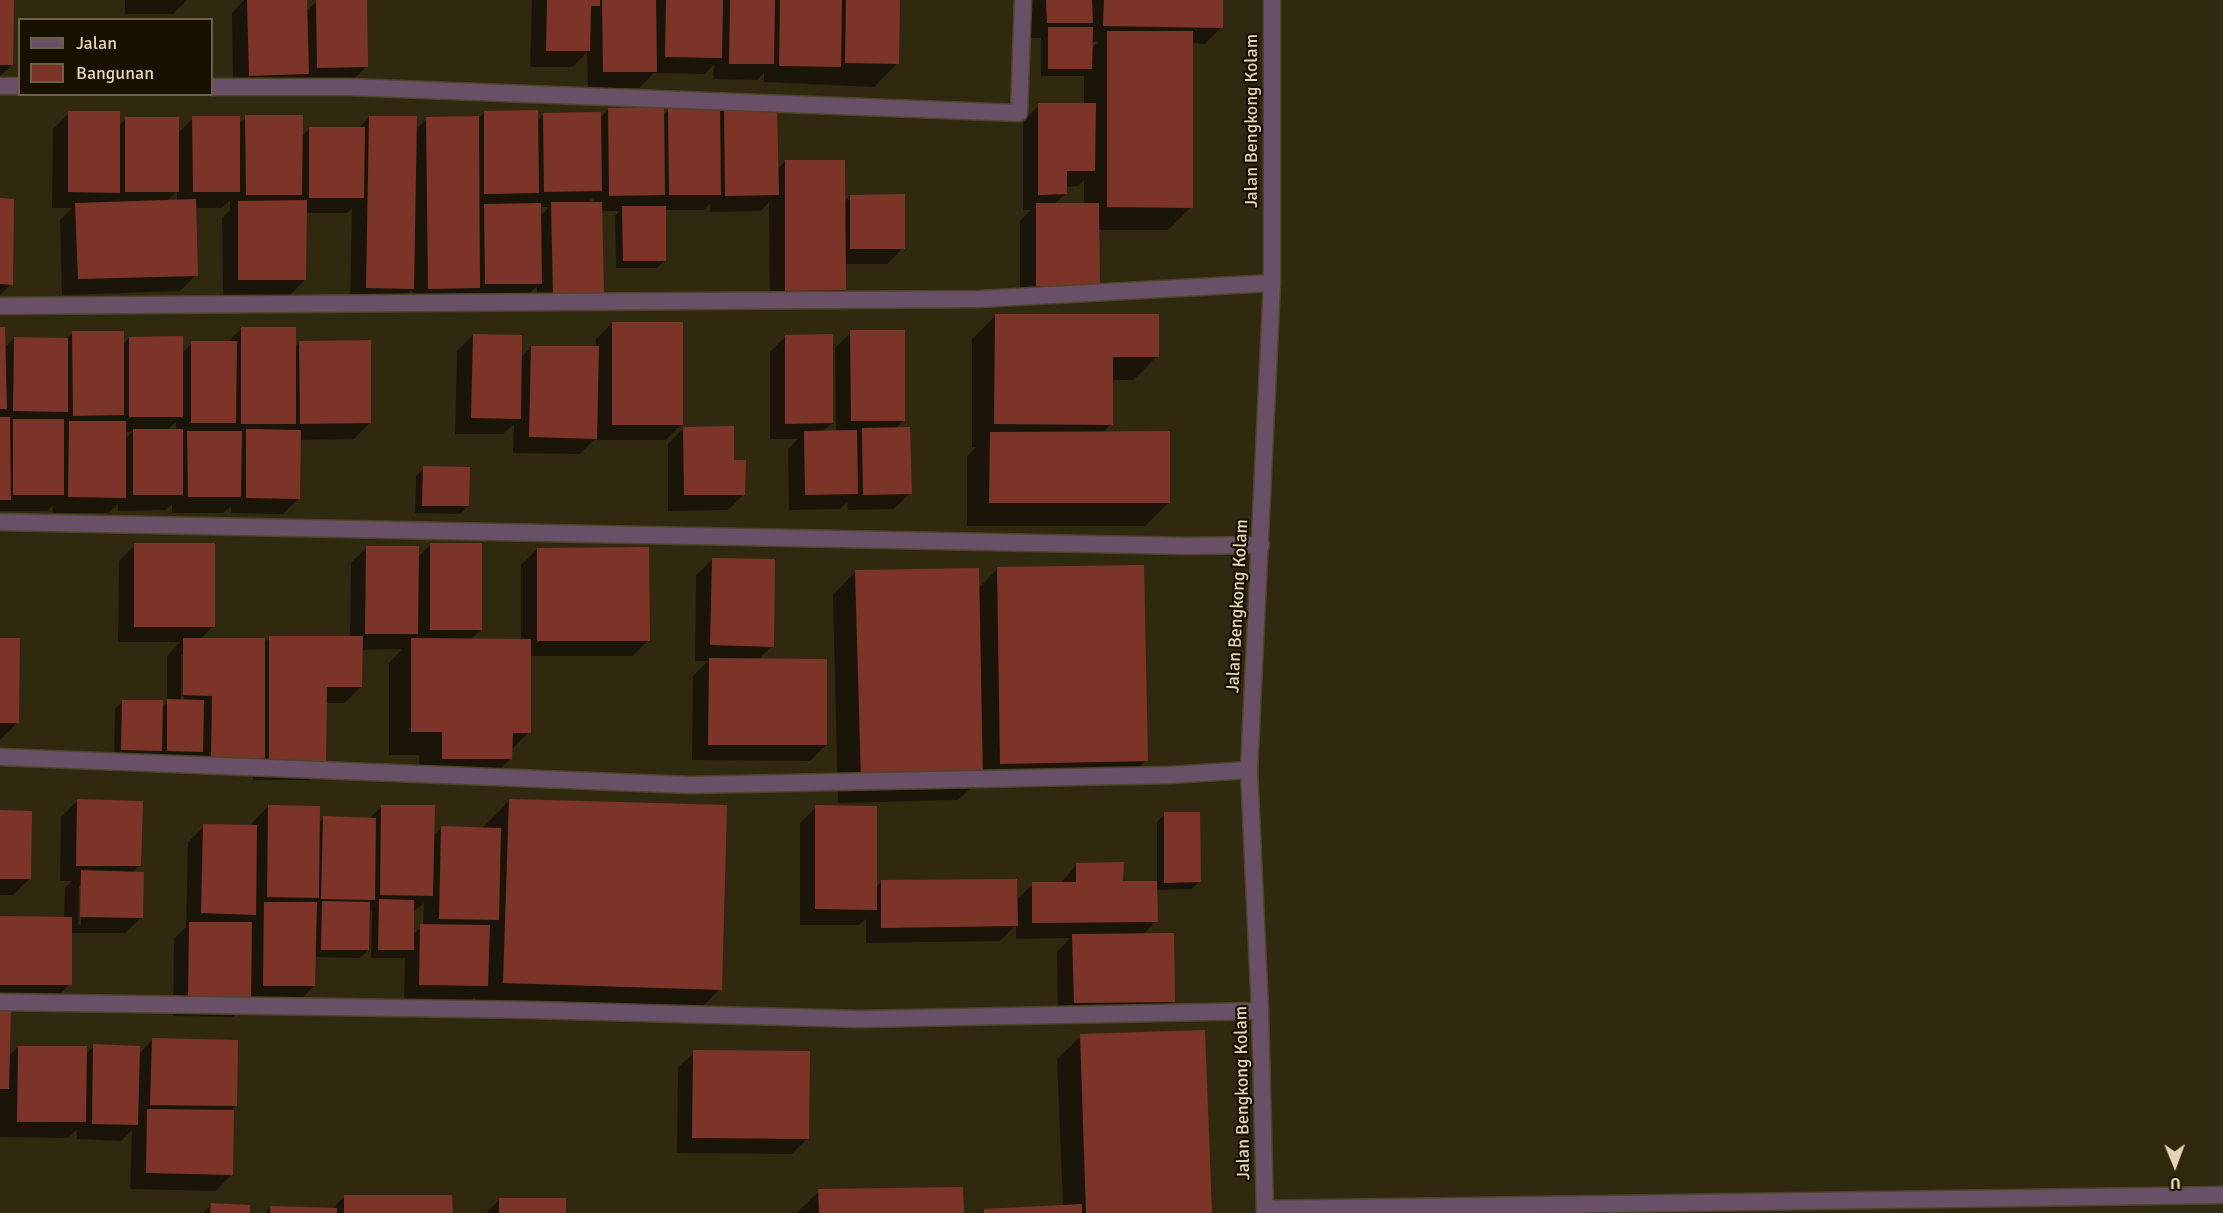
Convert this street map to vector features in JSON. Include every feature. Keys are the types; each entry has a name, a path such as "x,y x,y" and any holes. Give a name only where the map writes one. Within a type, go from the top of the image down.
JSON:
{"street":[{"path":"213,87 348,87 1018,112 1023,0"},
{"name":"Jalan Bengkong Kolam","path":"1265,1211 1260,1011 1249,770 1272,283 1272,0"},
{"path":"0,86 18,87"},
{"path":"0,306 979,299 1272,283"},
{"path":"0,522 1186,546 1261,545"},
{"path":"0,757 690,785 1170,775 1249,770"},
{"path":"0,1002 532,1010 860,1019 1260,1011"},
{"path":"1265,1211 2223,1195"}],"building":[{"path":"0,0 14,0 13,65 0,65"},
{"path":"247,0 307,0 309,74 249,76"},
{"path":"316,0 367,0 368,67 317,68"},
{"path":"547,0 600,0 600,6 591,6 590,51 546,51"},
{"path":"602,0 656,0 657,72 603,72"},
{"path":"666,0 723,0 722,58 665,57"},
{"path":"730,0 775,0 774,64 729,64"},
{"path":"780,0 842,0 841,67 779,66"},
{"path":"846,0 900,0 899,64 845,63"},
{"path":"1046,0 1092,0 1093,23 1047,23"},
{"path":"1104,0 1223,0 1223,28 1103,26"},
{"path":"1048,27 1093,27 1092,69 1048,69"},
{"path":"1107,31 1193,31 1193,208 1107,207"},
{"path":"1038,103 1096,103 1095,171 1067,171 1067,194 1038,195"},
{"path":"777,104 779,195 725,196 724,105"},
{"path":"664,107 665,195 609,196 608,108"},
{"path":"720,107 721,195 669,195 668,108"},
{"path":"538,110 539,193 484,194 484,111"},
{"path":"68,111 120,111 120,193 68,192"},
{"path":"601,112 602,191 544,192 543,113"},
{"path":"245,115 303,115 302,195 246,195"},
{"path":"192,116 240,116 240,192 193,192"},
{"path":"369,116 417,116 414,289 366,288"},
{"path":"479,116 480,288 428,289 426,117"},
{"path":"125,117 179,117 179,192 125,192"},
{"path":"309,127 365,127 364,198 309,198"},
{"path":"785,160 845,160 846,290 785,291"},
{"path":"905,194 905,249 850,249 850,195"},
{"path":"0,198 14,199 13,285 0,284"},
{"path":"196,199 198,276 78,279 75,203"},
{"path":"307,200 306,280 238,280 238,201"},
{"path":"551,202 602,202 604,295 553,296"},
{"path":"541,203 542,284 485,284 484,204"},
{"path":"1036,203 1099,203 1100,287 1036,286"},
{"path":"622,206 666,206 666,261 623,261"},
{"path":"995,314 1159,314 1159,357 1113,357 1113,425 994,424"},
{"path":"612,322 683,322 683,425 612,425"},
{"path":"0,327 5,327 7,409 0,409"},
{"path":"241,327 296,327 296,424 241,424"},
{"path":"850,330 905,330 905,421 851,421"},
{"path":"72,331 124,331 124,415 73,416"},
{"path":"473,334 522,335 521,419 471,418"},
{"path":"833,334 833,423 785,424 785,335"},
{"path":"183,336 183,417 129,417 129,337"},
{"path":"14,337 68,338 68,412 13,411"},
{"path":"371,340 371,423 300,424 299,341"},
{"path":"191,341 237,341 236,423 191,423"},
{"path":"531,346 599,346 597,439 529,437"},
{"path":"0,417 10,417 11,500 0,500"},
{"path":"13,419 64,419 64,495 13,495"},
{"path":"69,421 126,421 126,498 68,497"},
{"path":"734,426 734,460 746,460 745,495 684,495 683,427"},
{"path":"910,427 912,494 863,495 862,428"},
{"path":"133,429 183,429 183,495 133,495"},
{"path":"246,429 301,430 300,499 246,498"},
{"path":"857,430 858,494 805,495 804,431"},
{"path":"187,431 242,431 241,497 188,497"},
{"path":"1170,431 1170,503 989,503 990,432"},
{"path":"423,466 470,467 469,506 422,506"},
{"path":"134,543 215,543 215,627 134,627"},
{"path":"430,543 482,543 482,630 430,630"},
{"path":"366,546 419,546 418,634 365,634"},
{"path":"649,547 650,641 537,641 537,548"},
{"path":"712,558 775,559 774,647 710,645"},
{"path":"1144,565 1148,761 1000,764 997,567"},
{"path":"979,568 983,778 861,781 855,570"},
{"path":"269,636 363,636 362,687 327,687 326,765 269,764"},
{"path":"0,638 20,638 19,723 0,723"},
{"path":"183,638 265,638 265,758 211,758 212,696 183,695"},
{"path":"411,638 531,639 531,733 513,733 512,759 442,759 442,732 411,732"},
{"path":"709,658 827,659 827,745 708,745"},
{"path":"167,699 204,700 203,752 167,751"},
{"path":"122,700 163,700 162,751 121,750"},
{"path":"77,799 143,801 141,866 76,866"},
{"path":"509,799 727,805 722,990 503,983"},
{"path":"268,805 320,806 319,898 267,897"},
{"path":"381,805 435,805 433,896 380,895"},
{"path":"815,805 877,806 877,910 815,909"},
{"path":"0,810 32,811 31,879 0,879"},
{"path":"1164,812 1200,812 1201,882 1164,883"},
{"path":"323,816 376,818 375,900 321,899"},
{"path":"203,824 257,825 256,915 201,913"},
{"path":"441,826 501,828 499,920 439,919"},
{"path":"1124,862 1123,881 1157,881 1158,922 1032,923 1032,882 1076,882 1076,863"},
{"path":"81,870 144,872 143,918 80,917"},
{"path":"1017,879 1018,926 881,928 881,880"},
{"path":"379,899 414,900 414,950 378,950"},
{"path":"322,901 370,902 369,950 321,950"},
{"path":"264,902 317,902 315,986 263,986"},
{"path":"0,916 72,917 72,985 0,985"},
{"path":"189,922 252,922 251,1001 188,1000"},
{"path":"420,924 490,925 488,986 419,985"},
{"path":"1174,933 1175,1002 1074,1003 1072,934"},
{"path":"0,1007 11,1007 9,1089 0,1089"},
{"path":"1205,1030 1212,1213 1086,1213 1080,1034"},
{"path":"152,1038 238,1040 237,1106 150,1105"},
{"path":"93,1044 140,1046 138,1125 92,1124"},
{"path":"18,1046 87,1046 86,1122 17,1122"},
{"path":"693,1050 810,1051 809,1139 692,1138"},
{"path":"147,1109 234,1110 233,1175 146,1173"},
{"path":"963,1187 964,1213 819,1213 818,1189"},
{"path":"344,1195 452,1195 453,1213 344,1213"},
{"path":"499,1198 566,1198 566,1213 499,1213"},
{"path":"211,1203 250,1205 250,1213 210,1213"},
{"path":"1082,1204 1082,1213 984,1213 984,1209"},
{"path":"270,1206 337,1208 337,1213 270,1213"}]}
